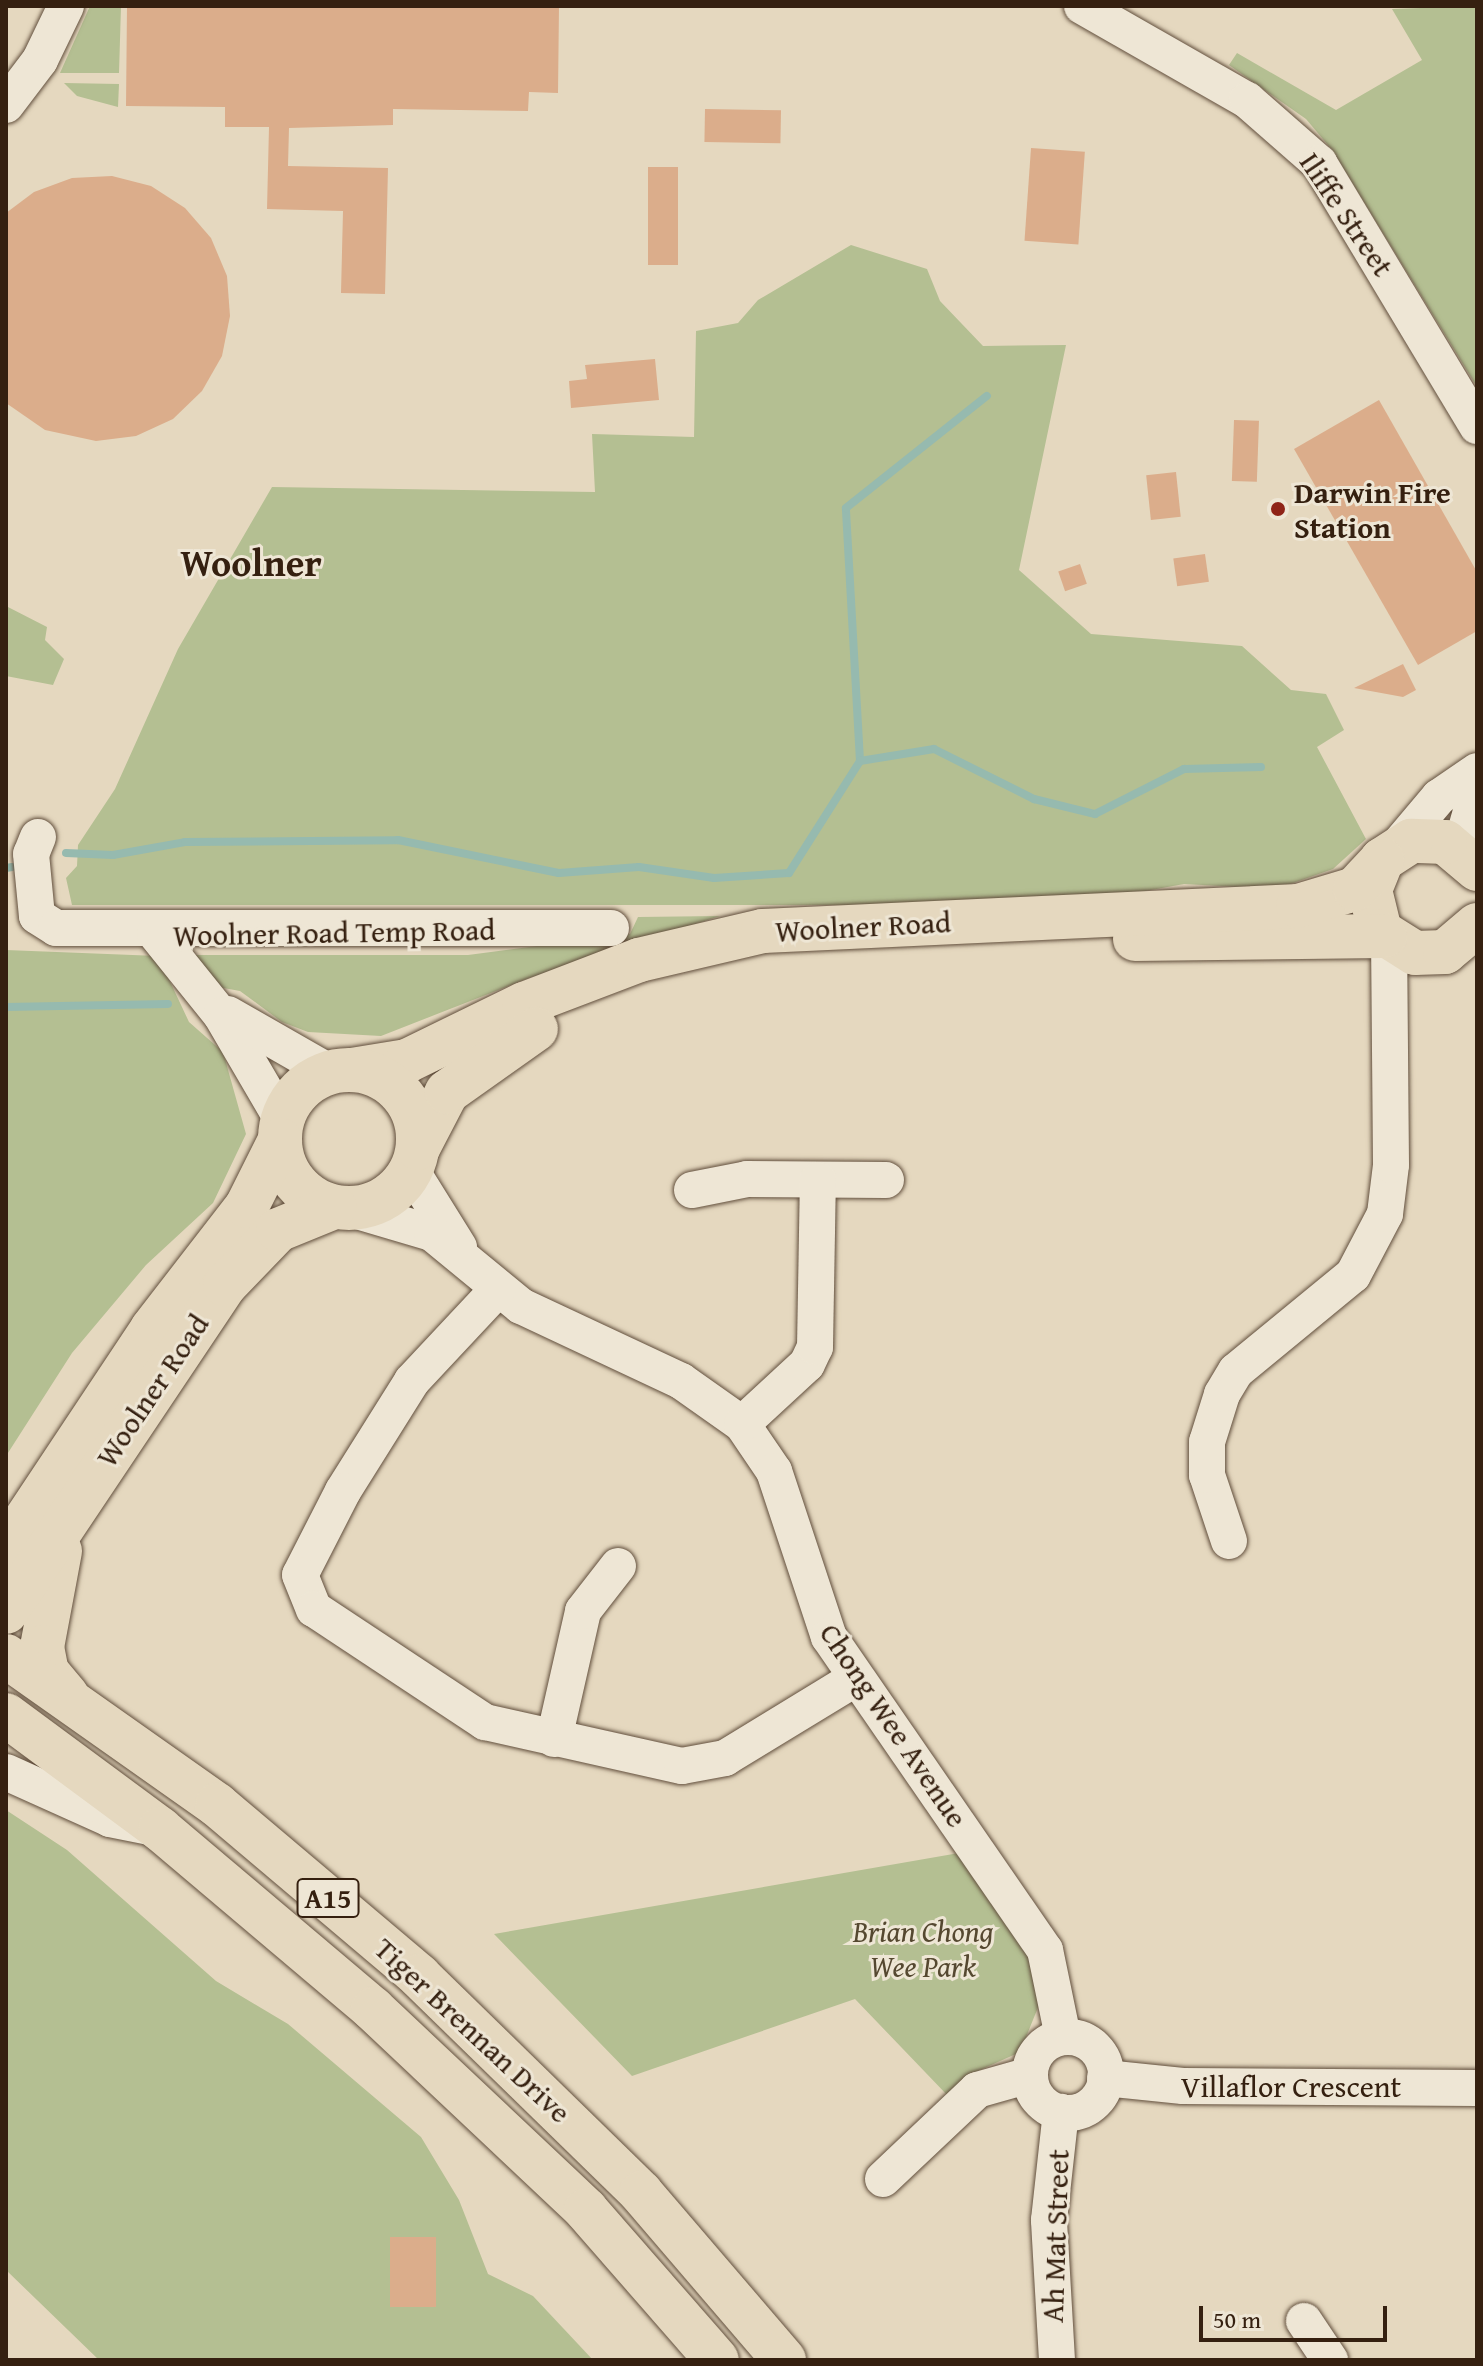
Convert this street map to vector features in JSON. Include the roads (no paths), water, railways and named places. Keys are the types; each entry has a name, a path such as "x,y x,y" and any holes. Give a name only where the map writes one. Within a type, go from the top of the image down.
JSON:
{"main road":[{"path":"1387,938 1370,904 1388,854 1428,839 1470,858"},
{"name":"Woolner Road","path":"342,1071 407,1061 524,1004 639,960 763,931 1298,906 1355,889 1388,854"},
{"name":"Woolner Road","path":"414,1159 439,1101 496,1051 578,1010 700,968 867,942 1387,938 1415,953 1464,940"},
{"path":"342,1071 400,1092 414,1117 414,1159 390,1195 340,1208 295,1181 282,1130 306,1086 342,1071"},
{"name":"Woolner Road","path":"6,1612 37,1513 152,1329 252,1198 282,1130"},
{"name":"Woolner Road","path":"6,1549 244,1262 278,1230 340,1208"},
{"path":"37,1513 46,1599 42,1647 47,1672 68,1698"},
{"name":"Tiger Brennan Drive","path":"6,1656 217,1805 419,1976 631,2183 784,2360"},
{"name":"Tiger Brennan Drive","path":"6,1715 160,1829 464,2094 586,2210 717,2360"}],"street":[{"path":"6,105 40,60 66,6"},
{"name":"Iliffe Street","path":"1082,6 1247,100 1319,163 1477,426"},
{"path":"1388,854 1439,797 1477,771"},
{"path":"1470,858 1477,790"},
{"name":"Woolner Road Temp Road","path":"38,837 31,854 37,916 56,928 155,933 611,928"},
{"path":"155,933 201,989 282,1130"},
{"path":"1229,1541 1210,1500 1212,1418 1236,1371 1353,1275 1379,1234 1391,1165 1387,938"},
{"path":"1391,1046 1411,994 1464,940"},
{"path":"201,989 253,1032 342,1071"},
{"name":"Chong Wee Avenue","path":"414,1159 488,1280"},
{"path":"692,1190 747,1179 886,1180"},
{"path":"742,1424 807,1364 815,1347 818,1180"},
{"name":"Chong Wee Avenue","path":"340,1208 421,1228 551,1324 681,1381 742,1424 774,1471 829,1637 1040,1940 1063,2037"},
{"path":"488,1280 397,1403 306,1558 299,1586 346,1633 464,1711 554,1739 709,1765 856,1678"},
{"path":"554,1739 583,1611 618,1566"},
{"path":"6,1772 110,1819 160,1829"},
{"path":"1063,2037 1094,2047 1105,2078 1094,2102 1061,2112 1042,2103 1030,2075 1040,2049 1063,2037"},
{"path":"883,2179 977,2090 1030,2075"},
{"name":"Villaflor Crescent","path":"1105,2078 1183,2086 1477,2088"},
{"name":"Ah Mat Street","path":"1057,2360 1049,2220 1061,2112"},
{"path":"1304,2321 1330,2360"}],"waterway":[{"path":"860,761 846,508 987,396"},
{"path":"66,853 113,855 185,842 398,840 559,873 639,867 714,878 789,873 860,761 934,749 1034,799 1095,814 1184,769 1261,767"},
{"path":"6,868 12,867"},
{"path":"6,1007 168,1004"}],"place":[{"name":"Darwin Fire Station","path":"1278,509"}],"district":[{"name":"Woolner","path":"251,563"}],"park label":[{"name":"Brian Chong Wee Park","path":"923,1948"}]}
